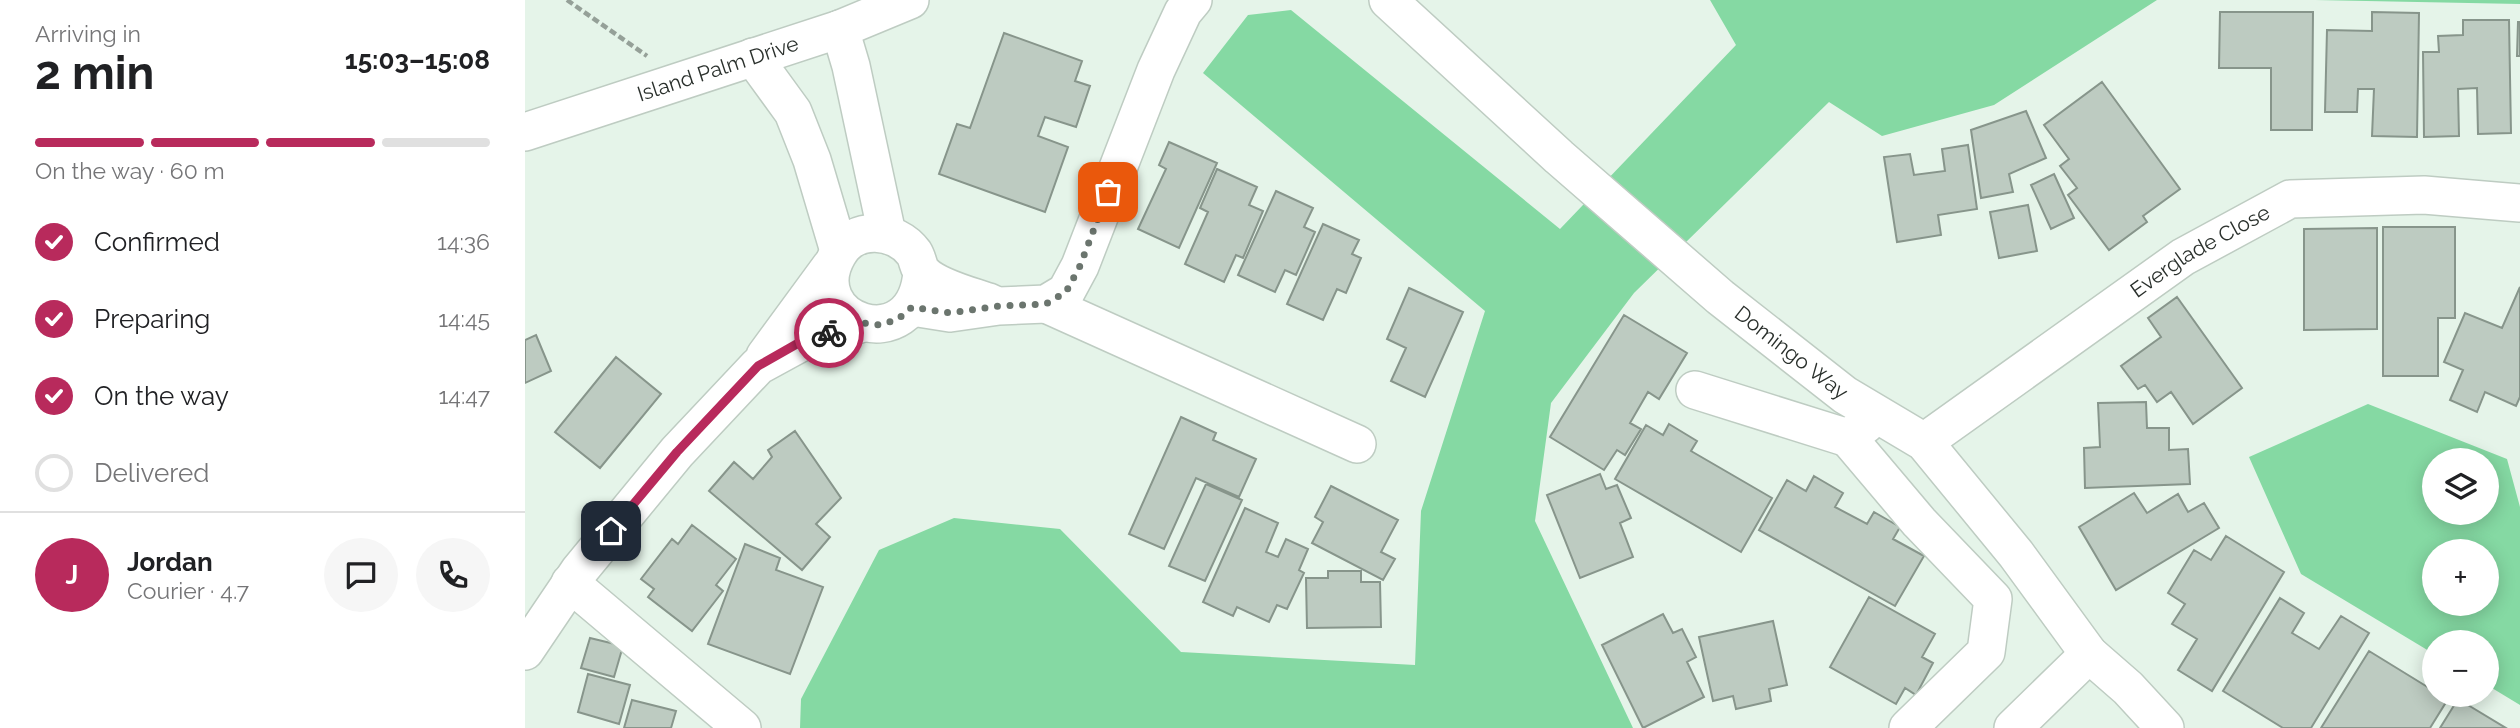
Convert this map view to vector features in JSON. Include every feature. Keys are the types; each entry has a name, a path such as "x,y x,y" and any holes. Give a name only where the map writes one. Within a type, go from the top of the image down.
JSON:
{"street":[{"name":"Island Palm Drive","path":"525,132 840,29 910,0"},
{"path":"1046,304 1066,292 1080,266 1156,70 1183,12 1193,0"},
{"name":"Domingo Way","path":"1388,0 1559,157 1720,297 1845,395 1924,442 2016,554 2089,654 2128,688 2165,728"},
{"path":"840,29 851,66 887,234"},
{"path":"525,651 571,583 677,452 758,366 835,258 853,239 870,233 887,234 904,242 916,255 922,272 921,290 912,307 898,319 881,325 863,323 847,315 835,301 829,284 835,258 811,160 793,112 753,57"},
{"name":"Everglade Close","path":"1924,442 2183,257 2290,199 2424,195 2520,203"},
{"path":"922,272 947,288 999,306"},
{"path":"912,307 950,313 999,306 1046,304 1357,444"},
{"path":"758,366 802,341 863,323"},
{"path":"1695,390 1847,438 1919,522 1993,599 1986,652 1907,728"},
{"path":"1847,438 1878,415"},
{"path":"571,583 742,728"},
{"path":"2013,728 2089,654"}],"path":[{"path":"568,0 681,80"}],"shaded area":[{"path":"1710,0 2157,0 1994,105 1882,136 1829,102 1634,293 1551,403 1535,521 1633,728 800,728 801,699 879,550 954,518 1060,529 1181,652 1415,665 1421,511 1485,311 1203,73 1248,15 1291,10 1560,229 1736,45"},
{"path":"2315,0 2520,0 2520,4"},
{"path":"2368,404 2479,448 2422,448 2422,525 2499,525 2499,456 2507,459 2520,507 2520,705 2499,692 2499,630 2422,630 2422,647 2301,574 2249,457"}],"building":[{"path":"2220,12 2313,12 2312,130 2271,130 2271,68 2219,68"},
{"path":"2372,12 2419,13 2417,137 2372,136 2374,89 2358,89 2357,112 2325,112 2327,30 2372,31"},
{"path":"2463,20 2509,20 2511,133 2478,134 2477,88 2458,89 2459,136 2424,137 2423,52 2439,52 2438,36 2463,35"},
{"path":"2520,22 2520,56 2517,56"},
{"path":"1004,33 1082,61 1075,81 1090,86 1076,127 1045,117 1038,136 1068,147 1045,212 939,174 957,124 970,128"},
{"path":"2102,82 2180,189 2143,216 2147,222 2109,250 2068,195 2077,188 2060,166 2069,159 2044,125"},
{"path":"2026,111 2046,158 2009,174 2013,192 1981,198 1971,130"},
{"path":"1169,142 1217,163 1179,248 1138,229 1166,169 1159,165"},
{"path":"1968,145 1977,209 1938,215 1941,235 1897,242 1884,157 1910,154 1914,175 1945,171 1942,149"},
{"path":"1217,169 1257,187 1249,205 1263,211 1243,258 1236,255 1224,282 1185,264 1208,212 1200,208"},
{"path":"2054,174 2074,218 2051,229 2031,185"},
{"path":"1276,191 1313,208 1304,227 1315,232 1296,275 1285,270 1275,292 1238,275"},
{"path":"2028,205 2037,251 1999,258 1990,212"},
{"path":"1323,224 1359,240 1352,254 1361,258 1346,293 1337,289 1323,320 1287,304"},
{"path":"2383,227 2455,227 2455,318 2438,318 2438,376 2383,376"},
{"path":"2377,228 2377,329 2304,330 2304,229"},
{"path":"2520,287 2520,397 2516,406 2485,392 2477,412 2450,400 2463,370 2444,362 2465,313 2502,328"},
{"path":"1409,288 1463,312 1425,397 1391,381 1406,348 1387,339"},
{"path":"2177,297 2242,388 2193,424 2171,392 2157,402 2145,385 2138,389 2121,366 2161,337 2148,318"},
{"path":"1624,315 1687,353 1659,399 1648,392 1630,423 1641,429 1625,455 1617,450 1604,470 1550,437"},
{"path":"536,335 551,371 525,383 525,340"},
{"path":"616,357 661,394 600,468 555,432"},
{"path":"2146,402 2147,428 2169,428 2169,450 2188,449 2190,484 2085,488 2084,448 2100,447 2098,403"},
{"path":"1181,417 1216,433 1213,440 1256,459 1239,497 1196,478 1164,549 1129,534"},
{"path":"1669,424 1697,441 1691,451 1772,498 1741,552 1615,479 1646,425 1663,435"},
{"path":"795,431 841,498 816,524 830,537 802,570 709,491 734,462 753,479 772,457 768,450"},
{"path":"1600,474 1606,489 1617,485 1631,518 1620,523 1633,557 1580,578 1547,495"},
{"path":"1814,476 1843,493 1835,507 1867,524 1874,512 1900,527 1893,539 1924,556 1895,606 1759,530 1787,480 1806,491"},
{"path":"1206,484 1242,500 1205,581 1169,566"},
{"path":"1331,486 1398,520 1381,552 1395,559 1383,580 1312,543 1323,522 1315,517"},
{"path":"2134,493 2147,513 2178,494 2188,512 2204,503 2219,528 2116,590 2079,527"},
{"path":"1245,508 1278,523 1266,552 1278,557 1286,539 1308,549 1299,570 1304,573 1287,609 1277,605 1269,622 1237,607 1233,616 1203,602"},
{"path":"692,525 736,559 716,585 723,591 692,631 648,597 654,589 641,579 672,539 678,544"},
{"path":"2226,536 2284,572 2212,691 2178,670 2197,639 2172,624 2185,604 2168,593 2194,550 2211,560"},
{"path":"745,544 780,558 776,570 823,587 790,674 708,644"},
{"path":"1328,571 1361,571 1361,582 1380,582 1381,627 1307,628 1306,578 1328,578"},
{"path":"1869,597 1935,634 1922,657 1933,663 1916,695 1905,688 1896,704 1830,667"},
{"path":"2280,598 2304,613 2292,633 2319,649 2341,616 2369,633 2311,728 2283,728 2223,691"},
{"path":"1663,614 1673,633 1682,629 1696,657 1687,662 1704,697 1643,728 1602,645"},
{"path":"1773,621 1787,685 1769,689 1771,701 1736,709 1733,696 1713,701 1699,637"},
{"path":"590,638 623,646 614,677 581,668"},
{"path":"2369,651 2422,684 2422,707 2443,707 2430,728 2321,728"},
{"path":"588,674 630,685 619,724 578,712"},
{"path":"632,700 676,711 671,728 624,728"},
{"path":"2453,707 2471,707 2506,728 2440,728"}],"way so far":[{"path":"829,333 863,323 881,325 898,319 912,307 950,313 999,306 1046,304 1066,292 1080,266 1108,192"}],"route":[{"path":"611,531 677,452 758,366 802,341 829,333"}]}
